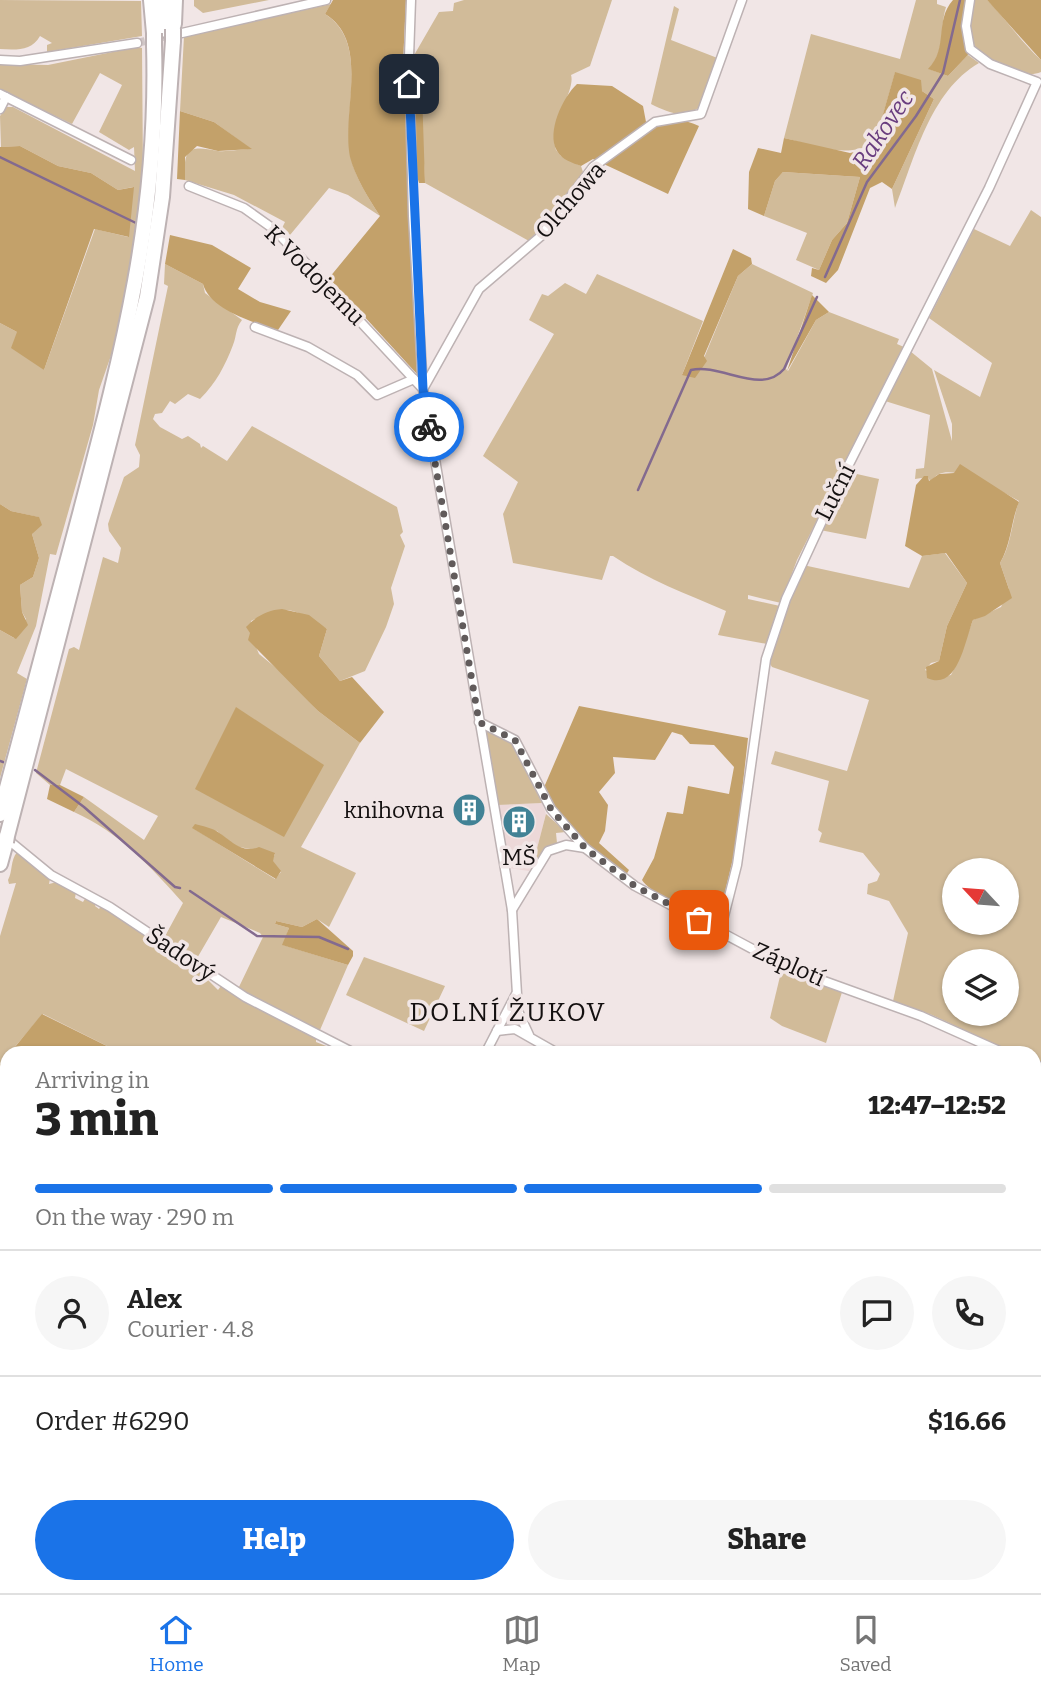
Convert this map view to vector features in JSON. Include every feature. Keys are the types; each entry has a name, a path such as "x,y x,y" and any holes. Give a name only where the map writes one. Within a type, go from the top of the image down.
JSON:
{"highway":[{"path":"152,0 167,36"},
{"path":"0,864 145,309 162,197 169,94 164,0"},
{"path":"0,814 99,442 134,295 150,195 167,36 175,0"}],"street":[{"path":"167,36 326,0"},
{"path":"411,0 409,57 412,189 423,389 512,910 518,1011 529,1035"},
{"name":"Olchowa","path":"423,389 479,289 541,236 593,167 655,122 701,114 742,0"},
{"name":"Luční","path":"720,932 737,865 766,659 786,599 835,492 989,188 1037,82 990,64 970,49 966,26 970,0"},
{"path":"0,60 20,61 137,43"},
{"path":"0,109 3,96 131,160"},
{"name":"K Vodojemu","path":"189,186 244,208 275,230 423,389"},
{"path":"255,327 308,347 357,375 377,395 414,379"},
{"name":"Záplotí","path":"479,722 515,740 551,809 585,848 635,886 788,968 921,1016 988,1046"},
{"name":"Šadový","path":"8,840 51,875 110,907 245,997 340,1046"},
{"path":"512,910 548,851 566,845 585,848"},
{"path":"489,1046 517,992"},
{"path":"497,1031 515,1029 546,1046"}],"shaded area":[{"path":"0,0 141,1 142,36 47,52 47,45 52,43 40,36 28,47 0,49"},
{"path":"194,0 269,0 203,13 194,6"},
{"path":"333,0 406,0 403,63 417,374 329,278 380,216 359,180 350,157 348,139 351,60 347,42 339,26 325,14"},
{"path":"464,0 612,0 590,66 571,75 570,90 556,130 556,150 561,156 581,166 583,172 565,200 529,241 425,183 421,111 429,71 413,63 413,57 439,12 453,11 454,3"},
{"path":"916,0 937,0 937,4 946,7 938,55 929,69 948,76 968,55 979,63 962,75 936,109 917,148 895,208 892,189 934,99 895,73 875,142 854,150 842,150 784,138 811,34 900,59"},
{"path":"953,0 966,0 964,38 968,55 948,76 928,69 938,52 944,17"},
{"path":"974,0 987,0 994,7 1041,60 1041,72 1021,72 996,63 979,51 970,35"},
{"path":"987,0 1041,0 1041,60"},
{"path":"331,4 325,14 339,27 347,42 351,60 351,158 359,180 380,216 348,195 329,188 290,235 282,228 285,222 234,195 185,180 185,161 194,149 251,149 214,122 180,111 184,36"},
{"path":"674,6 679,9 671,40 720,59 702,105 683,114 651,104"},
{"path":"142,48 143,174 131,262 115,344 99,390 93,425 56,555 50,554 36,626 17,673 27,679 0,778 0,630 14,638 26,619 22,612 20,585 33,577 39,558 32,534 38,517 11,511 0,504 0,323 17,332 44,370 95,229 128,237 133,187 118,190 91,173 58,166 20,146 1,147 0,116 7,107 13,107 135,171 134,147 129,150 99,132 122,85 100,73 72,124 0,90 0,64 48,65"},
{"path":"413,63 430,70 422,91 425,183 419,183 416,173"},
{"path":"895,72 921,80 922,91 934,99 892,189 882,182 870,188 838,270 826,283 811,276 812,268 819,270 832,240 847,223 860,177 783,172 775,181 764,216 748,209 749,172 758,148 781,153 784,138 850,153 863,150 866,142 875,142"},
{"path":"577,84 612,86 643,106 646,122 655,127 677,120 699,126 668,194 593,159 581,166 559,154 554,143 555,125 566,97"},
{"path":"180,111 214,122 252,149 218,151 197,146 185,157 185,180 177,179"},
{"path":"20,146 58,166 91,173 118,190 134,187 129,237 94,229 44,370 11,348 17,332 0,323 0,147"},
{"path":"783,172 860,177 847,223 832,240 819,270 796,260 807,233 764,216 775,181"},
{"path":"1031,210 1041,217 1041,1046 999,1046 956,1026 1019,1026 1019,949 942,949 942,1020 893,1001 908,933 889,901 867,894 868,884 877,881 880,874 863,853 819,842 822,833 818,830 829,781 771,764 775,751 847,771 869,700 772,667 769,662 803,565 909,588 922,556 945,553 967,583 947,626 939,661 931,663 925,670 941,677 951,675 973,620 1001,607 1009,589 1000,563 1007,549 1019,501 980,481 957,473 939,474 930,481 928,477 915,479 916,469 924,468 930,415 885,401 910,351 932,369 952,441 952,424 934,370 980,397 992,363 929,318 974,229 1010,246"},
{"path":"170,235 212,245 251,268 238,289 260,302 291,311 278,330 234,314 214,301 203,284 165,264"},
{"path":"733,249 751,258 752,264 738,276 704,356 707,361 695,378 682,375"},
{"path":"165,264 203,284 205,293 242,320 227,360 211,387 200,399 188,394 175,404 170,401 162,413 155,414 153,419 160,427 182,439 188,436 200,444 201,448 203,446 227,461 252,426 397,507 403,532 400,535 405,546 391,588 394,604 365,671 340,681 319,656 327,629 297,612 282,610 251,621 250,633 259,654 286,676 318,711 360,743 301,847 356,873 329,927 317,919 302,927 276,921 275,924 289,928 283,945 348,965 320,1030 265,1006 238,989 263,937 260,933 221,917 196,960 164,938 183,903 120,840 74,812 84,797 144,840 158,816 66,769 60,785 50,785 36,773 69,649 74,647 79,650 103,557 118,563 121,548 109,531 108,524 124,477 139,467 140,455 135,445 168,286 164,284","holes":["193,828 217,831 235,846 275,854 272,861 281,872 275,879"]},
{"path":"752,264 813,293 786,369 788,371 816,320 829,312 899,339 897,344 904,347 797,560 781,603 748,595 748,599 780,606 767,644 718,635 726,611 654,579 613,556 610,556 602,580 513,563 503,514 518,482 483,456 554,334 529,320 542,294 548,296 565,283 586,294 597,274 703,321 682,375 704,358 738,276"},
{"path":"812,295 829,312 816,320 787,371"},
{"path":"960,464 1019,502 1000,563 1012,598 985,616 973,620 959,662 946,678 938,680 927,678 926,667 939,661 947,626 967,583 946,553 922,556 905,546 916,485 924,476 928,476 929,481 939,474 954,473"},
{"path":"848,472 879,479 866,539 820,530"},
{"path":"0,504 11,511 39,517 42,525 32,534 39,558 33,577 20,585 22,612 28,625 16,639 0,630"},
{"path":"282,609 309,615 327,629 319,656 340,681 352,677 384,712 360,743 318,711 248,640 250,633 246,627 250,623 267,612"},
{"path":"579,706 748,738 736,846 719,917 702,917 691,912 666,899 642,880 654,858 667,812 683,814 688,786 729,794 734,767 714,745 690,744 682,735 672,732 655,760 613,757 615,773 599,792 608,805 605,831 599,843 629,870 626,875 565,822 548,797 545,785"},
{"path":"236,707 324,765 284,837 195,789"},
{"path":"486,730 512,742 542,803 497,805"},
{"path":"50,785 60,785 84,797 74,812 47,799"},
{"path":"542,803 546,814 533,864 529,871 509,868 497,805"},
{"path":"546,814 566,832 556,833 557,843 546,849 533,864"},
{"path":"195,824 216,831 242,848 259,847 275,853 273,861 281,871 276,879 192,828"},
{"path":"17,852 50,879 49,884 57,882 76,892 75,898 83,902 86,897 97,902 95,906 99,909 102,905 199,971 218,990 221,986 316,1036 316,1042 326,1046 107,1046 43,1014 15,1046 0,1046 0,936 16,883 9,884 8,880"},
{"path":"317,919 353,951 348,965 282,945 289,928 275,924 276,921 302,927"},
{"path":"364,957 445,986 424,1031 346,995"},
{"path":"782,968 843,989 826,1043 782,1026 770,1018"},
{"path":"42,1014 107,1046 16,1046"}],"waterway":[{"name":"Rakovec","path":"825,277 867,182 916,116 943,73 960,0"},
{"path":"0,157 138,224"},
{"name":"Rakovec","path":"638,490 691,370 703,369 752,379 775,377 784,369 817,297"},
{"path":"35,770 84,807 175,887 180,888"},
{"path":"190,891 257,936 319,937 348,949"}],"tunnel":[{"path":"137,43 176,34"}],"way so far":[{"path":"429,427 479,722 515,740 551,809 585,848 635,886 699,920"}],"place":[{"name":"knihovna","path":"469,810"},
{"name":"MŠ","path":"519,822"}],"district":[{"name":"DOLNÍ ŽUKOV","path":"508,1012"}],"route":[{"path":"409,84 423,389 429,427"}]}
